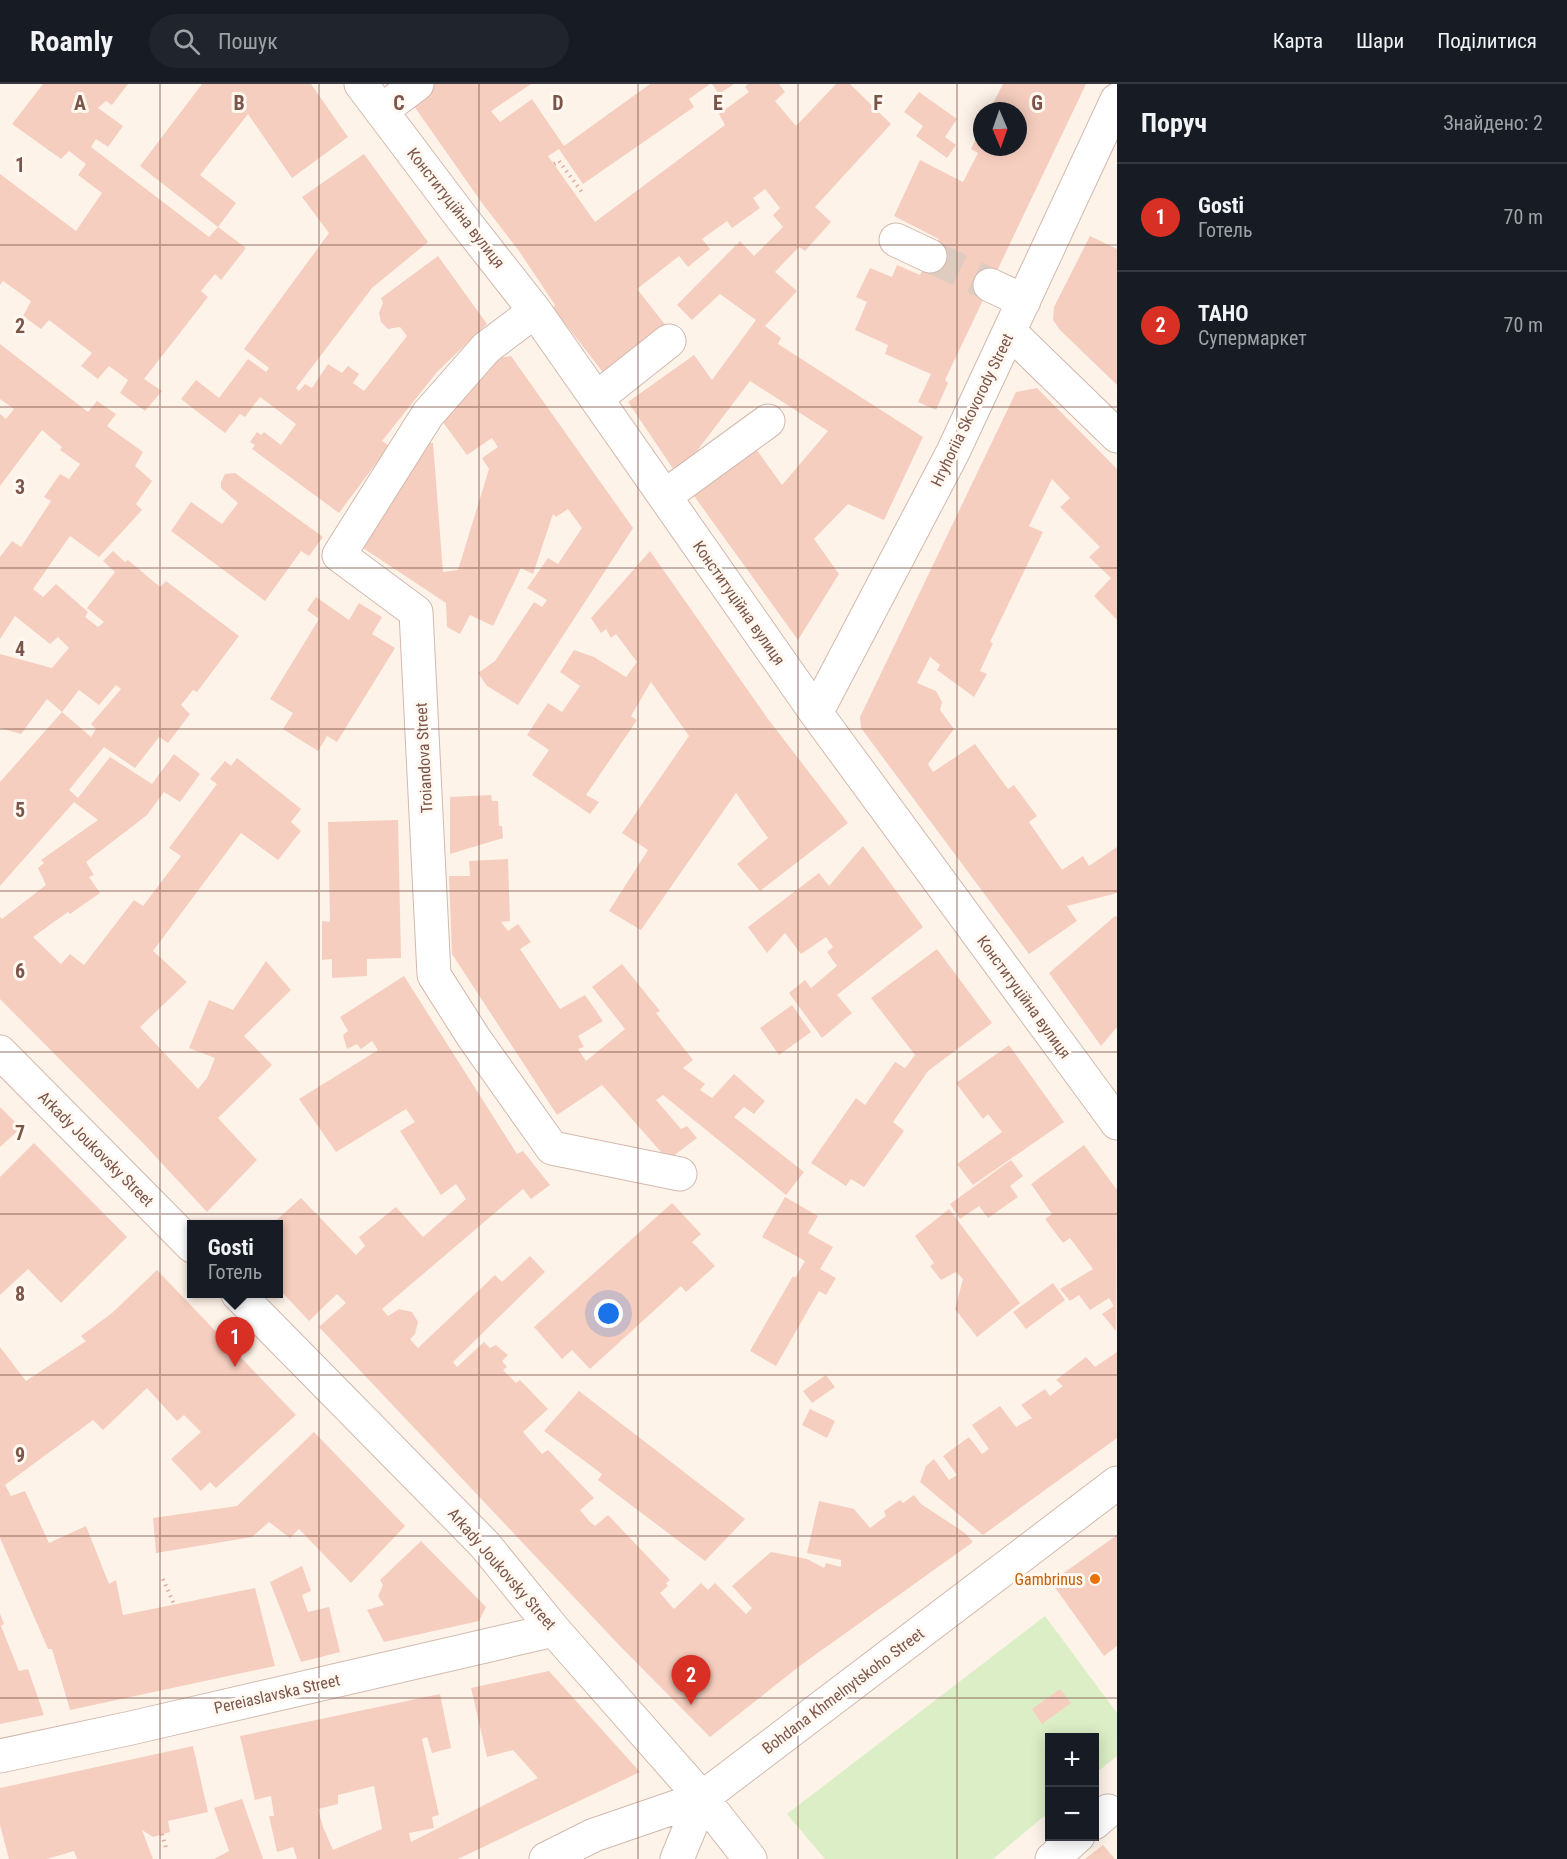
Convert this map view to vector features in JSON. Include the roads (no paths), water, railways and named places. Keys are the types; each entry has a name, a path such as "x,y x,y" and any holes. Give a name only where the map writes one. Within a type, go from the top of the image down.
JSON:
{"street":[{"name":"Конституційна вулиця","path":"361,84 535,311 816,713 1117,1123"},
{"path":"381,111 417,84"},
{"name":"Hryhoriia Skovorody Street","path":"816,713 953,452 1117,100"},
{"path":"896,240 930,256"},
{"path":"990,285 1024,301"},
{"name":"Troiandova Street","path":"535,311 486,348 428,414 339,555 416,612 434,975 474,1038 552,1148 680,1174"},
{"path":"1010,332 1117,436"},
{"path":"597,398 669,341"},
{"path":"665,496 768,421"},
{"name":"Arkady Joukovsky Street","path":"0,1052 187,1241"},
{"name":"Arkady Joukovsky Street","path":"243,1298 485,1545 554,1630 702,1798 750,1859"},
{"name":"Bohdana Khmelnytskoho Street","path":"546,1859 594,1834 702,1798 1117,1483"},
{"name":"Pereiaslavska Street","path":"0,1756 554,1630"},
{"path":"677,1859 702,1798"},
{"path":"1052,1859 1072,1841"}],"tunnel":[{"path":"930,256 990,285"}],"place":[{"name":"Gosti","path":"235,1367"},
{"name":"Gambrinus","path":"1095,1579"},
{"name":"TAHO","path":"691,1705"}]}
